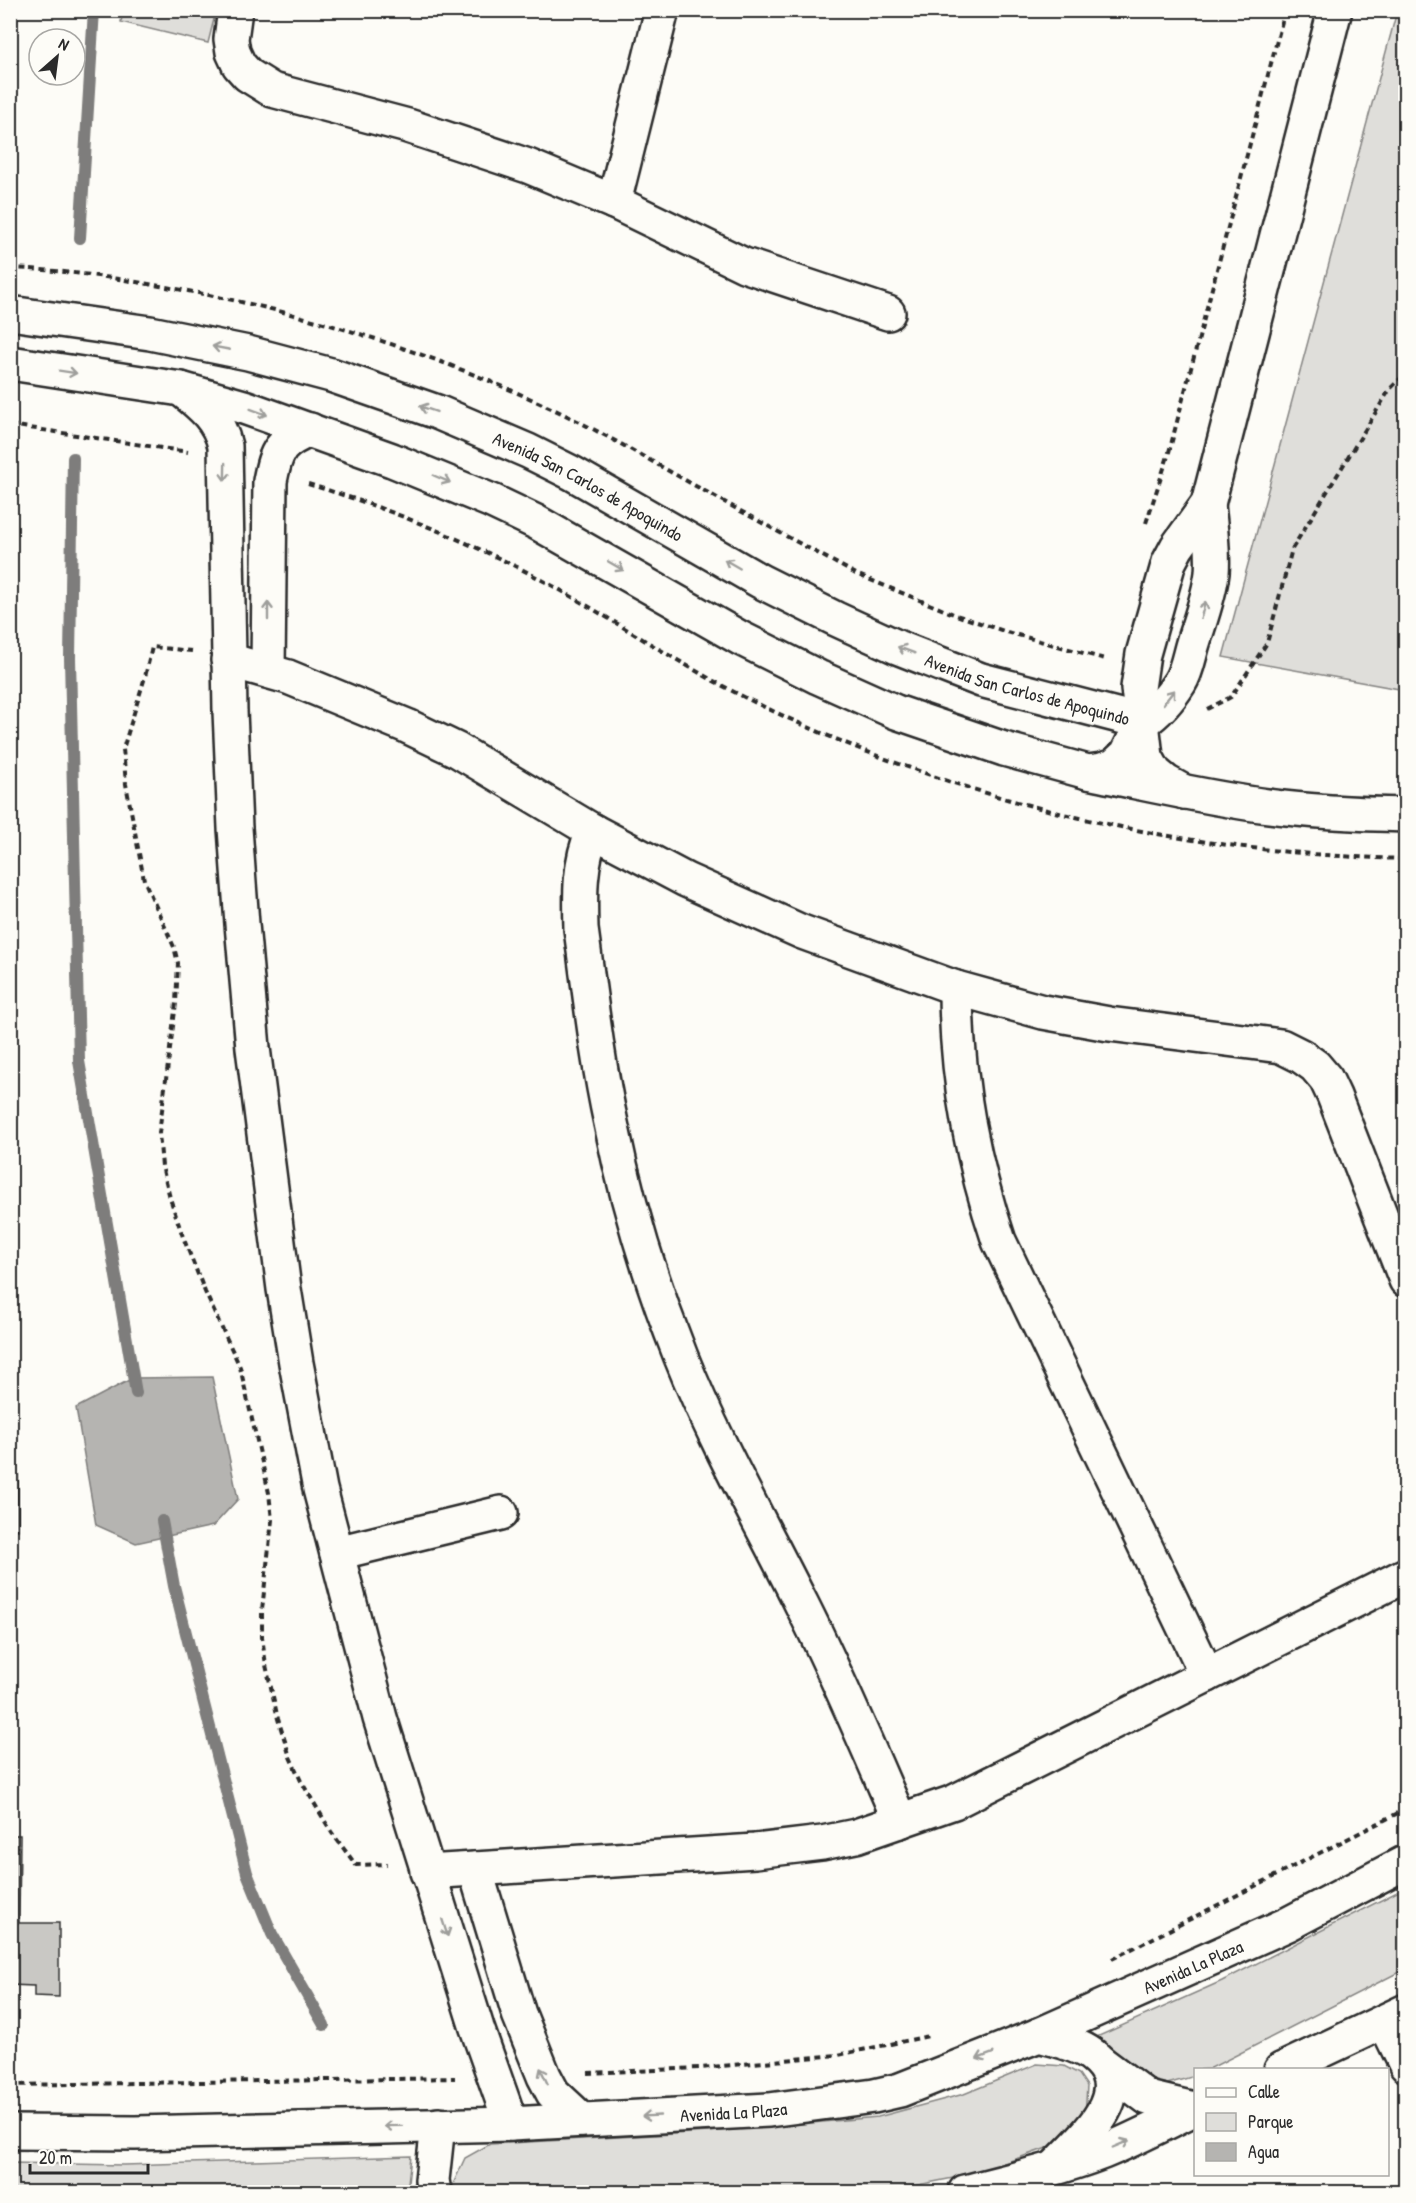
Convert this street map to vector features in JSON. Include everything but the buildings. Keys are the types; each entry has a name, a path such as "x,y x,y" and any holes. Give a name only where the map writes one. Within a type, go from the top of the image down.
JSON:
{"street":[{"path":"235,10 231,39 233,52 239,65 248,75 272,90 408,126 528,166 614,202 744,265 888,313"},
{"path":"614,202 662,10"},
{"path":"1208,504 1212,540 1212,573 1193,644 1181,681 1156,713 1143,722 1138,688 1140,668 1169,562 1208,504 1335,10"},
{"name":"Avenida San Carlos de Apoquindo","path":"10,313 150,333 248,353 332,375 437,412 528,451 572,473 790,597 897,646 981,680 1143,722"},
{"name":"Avenida San Carlos de Apoquindo","path":"10,363 181,389 244,406 440,479 509,509 584,548 766,652 897,712 1004,750 1088,772 1184,792 1268,806 1330,812 1406,815"},
{"path":"181,389 206,409 222,435 225,446 228,660 235,828 253,1048 284,1289 320,1490 380,1718 427,1872 512,2124"},
{"path":"268,670 269,516 272,472 282,445 290,438 310,430"},
{"path":"228,660 268,670 397,722 457,750 593,831 686,880 801,932 956,988 1043,1012 1208,1038 1260,1042 1281,1046 1301,1056 1315,1066 1326,1079 1406,1280"},
{"name":"Avenida San Carlos de Apoquindo","path":"1088,772 1114,766 1121,760 1127,754 1143,722"},
{"name":"Avenida San Carlos de Apoquindo","path":"1143,722 1144,746 1150,766 1166,782 1184,792"},
{"path":"593,831 582,863 581,929 611,1124 634,1221 650,1271 694,1388 821,1644 900,1821"},
{"path":"956,988 961,1073 980,1176 999,1241 1207,1675"},
{"path":"337,1553 501,1513"},
{"path":"427,1872 794,1847 856,1836 954,1802 1325,1618 1406,1575"},
{"name":"Avenida La Plaza","path":"10,2132 135,2133 512,2124 769,2110 874,2096 900,2090 1039,2035 1288,1924 1406,1862"},
{"path":"474,1869 519,2014 544,2076 553,2092 582,2120"},
{"path":"1285,2068 1395,2017 1406,2065"},
{"path":"1039,2035 1078,2047 1091,2054 1148,2098 1194,2108"},
{"path":"1054,2168 1099,2119 1107,2106 1110,2091 1108,2077 1101,2063"},
{"path":"965,2193 1102,2152 1146,2134 1194,2109"},
{"path":"434,2193 432,2180 438,2125"}],"path":[{"path":"1142,532 1168,456 1285,10"},
{"path":"1202,712 1231,697 1266,643 1292,549 1390,389 1406,373"},
{"path":"192,640 193,651 152,647 123,749 126,784 144,880 174,947 178,963 176,1003 159,1133 162,1166 183,1237 205,1292 240,1367 269,1493 272,1520 262,1610 262,1637 278,1719 290,1757 301,1781 332,1833 356,1865 396,1864 427,1872"},
{"path":"1102,1964 1406,1809"},
{"path":"544,2076 700,2068 838,2055 930,2036"},
{"path":"10,2085 494,2076"}],"green space":[{"path":"123,10 216,11 208,43 121,22"},
{"path":"1397,11 1406,11 1405,690 1223,657"},
{"path":"1405,1888 1405,1969 1211,2068 1194,2068 1194,2076 1164,2085 1138,2075 1120,2056 1092,2039 1222,1981"},
{"path":"1037,2064 1064,2066 1079,2074 1087,2086 1085,2116 1064,2142 973,2174 883,2192 455,2192 453,2184 465,2158 490,2144 709,2132 878,2117 964,2094"},
{"path":"411,2156 407,2192 11,2192 11,2163 124,2165"}],"water":[{"path":"212,1377 238,1499 213,1526 136,1543 96,1525 76,1408 133,1378"}],"waterway":[{"path":"80,238 94,10"},
{"path":"73,458 70,658 79,1061 136,1393"},
{"path":"162,1521 174,1586 247,1873 272,1934 324,2025"}]}
